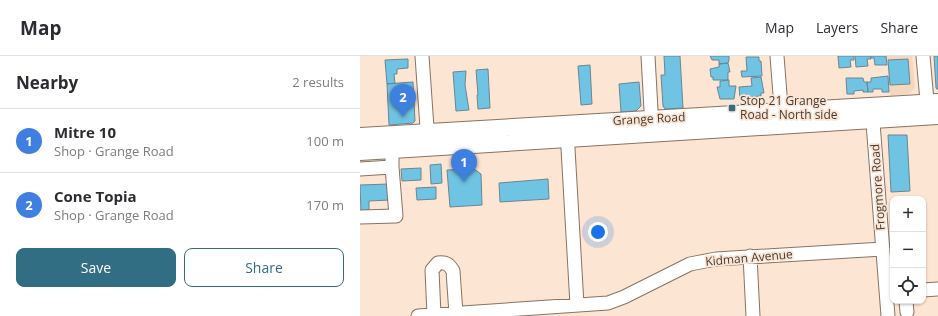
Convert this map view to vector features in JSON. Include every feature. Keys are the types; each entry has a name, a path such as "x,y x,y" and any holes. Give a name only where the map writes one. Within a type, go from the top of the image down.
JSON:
{"main road":[{"name":"Grange Road","path":"360,136 428,140 933,109"},
{"name":"Grange Road","path":"360,152 391,150 428,140"}],"street":[{"path":"422,56 428,140"},
{"path":"648,56 652,126"},
{"path":"777,56 781,118"},
{"path":"923,56 933,109"},
{"name":"Frogmore Road","path":"873,113 888,316"},
{"path":"567,131 577,305"},
{"path":"360,217 396,216 391,150"},
{"path":"360,169 392,167"},
{"name":"Kidman Avenue","path":"418,316 511,313 608,303 624,297 690,264 716,259 750,256 883,249"},
{"path":"750,256 753,316"},
{"path":"434,315 432,270 438,263 444,262 450,265 453,271 456,314"},
{"path":"926,290 938,289"}],"shaded area":[{"path":"887,56 912,56 915,88 909,94 890,96"}],"building":[{"path":"664,56 680,56 683,108 665,109 663,106 661,75 665,75"},
{"path":"710,56 729,56 729,60 728,63 719,64 719,60 712,60"},
{"path":"838,56 854,56 854,60 850,60 851,67 839,68"},
{"path":"855,56 870,56 871,59 867,59 868,66 856,67"},
{"path":"871,56 886,56 887,65 875,65 874,58 871,58"},
{"path":"934,56 938,56 938,90 936,88"},
{"path":"746,57 759,57 759,61 761,61 762,76 742,77 741,71 747,71"},
{"path":"408,59 408,68 397,69 397,74 394,74 395,83 387,84 385,60"},
{"path":"908,59 910,84 890,85 888,60"},
{"path":"728,63 730,72 728,72 728,80 713,80 710,69 719,67 719,64"},
{"path":"590,65 592,104 581,105 578,66"},
{"path":"488,69 490,108 478,109 476,70"},
{"path":"466,71 465,85 469,110 456,111 453,72"},
{"path":"888,76 889,92 882,92 882,89 873,89 873,92 868,92 867,82 871,82 871,78"},
{"path":"761,77 764,93 761,93 761,96 740,98 739,87 752,86 751,78"},
{"path":"846,78 863,78 864,82 867,82 868,92 863,92 863,90 854,91 854,94 847,94"},
{"path":"729,80 729,86 736,86 734,99 720,99 717,87 720,87 720,81"},
{"path":"413,82 415,121 413,123 389,125 387,84"},
{"path":"639,82 641,106 636,111 621,112 619,84"},
{"path":"888,135 907,135 910,191 891,192"},
{"path":"441,164 442,183 431,184 430,165"},
{"path":"421,168 421,180 402,181 401,169"},
{"path":"474,169 481,174 482,205 450,207 447,170"},
{"path":"548,179 549,199 500,202 499,183"},
{"path":"389,184 390,200 369,201 369,212 361,212 360,185"},
{"path":"436,187 436,199 417,200 416,188"}],"place":[{"name":"Stop 21 Grange Road - North side","path":"732,108"},
{"name":"Cone Topia","path":"403,117"},
{"name":"Mitre 10","path":"464,182"}]}
